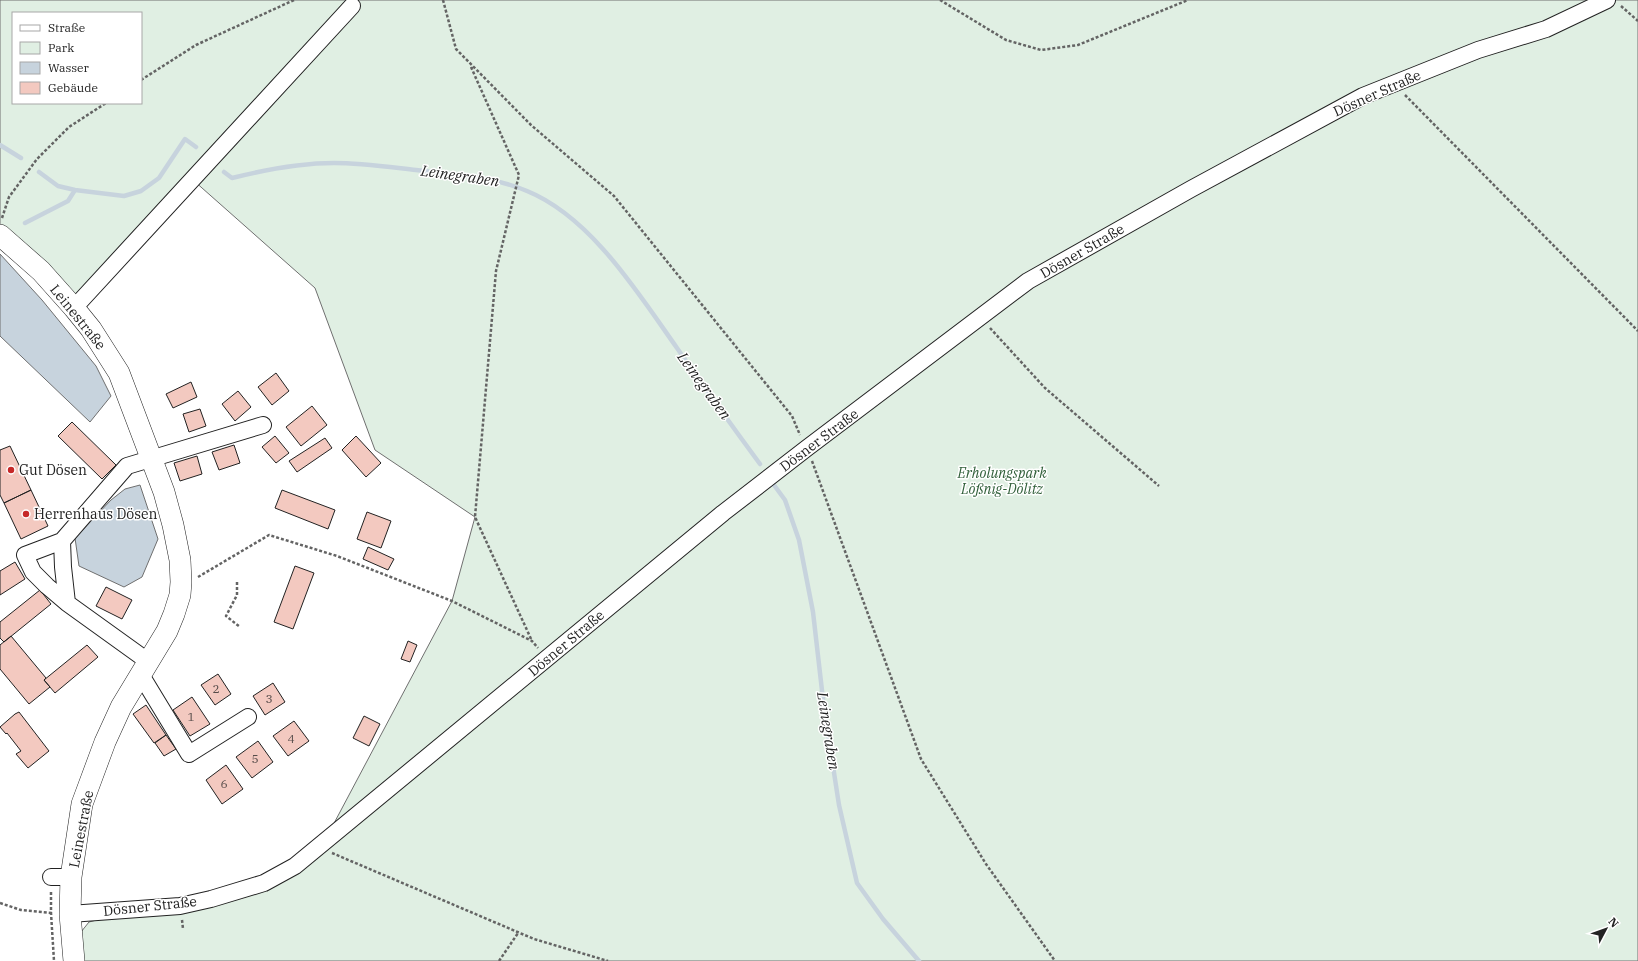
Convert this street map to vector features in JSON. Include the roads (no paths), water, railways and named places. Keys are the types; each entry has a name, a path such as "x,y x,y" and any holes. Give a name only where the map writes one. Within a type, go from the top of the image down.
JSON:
{"main road":[{"name":"Leinestraße","path":"0,235 41,271 74,308 91,329 118,373 152,458 173,525 180,560 180,595 174,614 167,631 122,707 105,742 82,804 61,877 70,914 74,961"}],"street":[{"name":"Dösner Straße","path":"70,914 180,906 211,899 264,883 295,866 723,513 1028,282 1190,189 1363,96 1478,50 1546,29 1613,2"},
{"path":"74,308 352,6"},
{"path":"248,717 190,754 145,669 33,572 25,555 62,541 127,466 263,425"},
{"path":"62,541 63,567 68,603"}],"water":[{"path":"0,254 42,300 96,366 111,396 90,422 0,336"},
{"path":"140,485 158,539 142,577 124,587 79,566 75,538 111,500 125,489"}],"waterway":[{"name":"Leinegraben","path":"39,172 58,186 75,190 124,196 141,191 159,178 185,139 196,147"},
{"name":"Leinegraben","path":"0,145 21,158"},
{"name":"Leinegraben","path":"224,172 232,178 309,164 334,163 375,165 487,179 514,186 550,203 572,219 592,238 629,281 760,464"},
{"path":"25,223 68,201 75,190"},
{"name":"Leinegraben","path":"774,485 785,500 799,540 813,612 824,708 839,805 857,883 883,919 919,961"}],"place":[{"name":"Gut Dösen","path":"11,470"},
{"name":"Herrenhaus Dösen","path":"26,514"}],"park label":[{"name":"Erholungspark Lößnig-Dölitz","path":"1002,482"}]}
